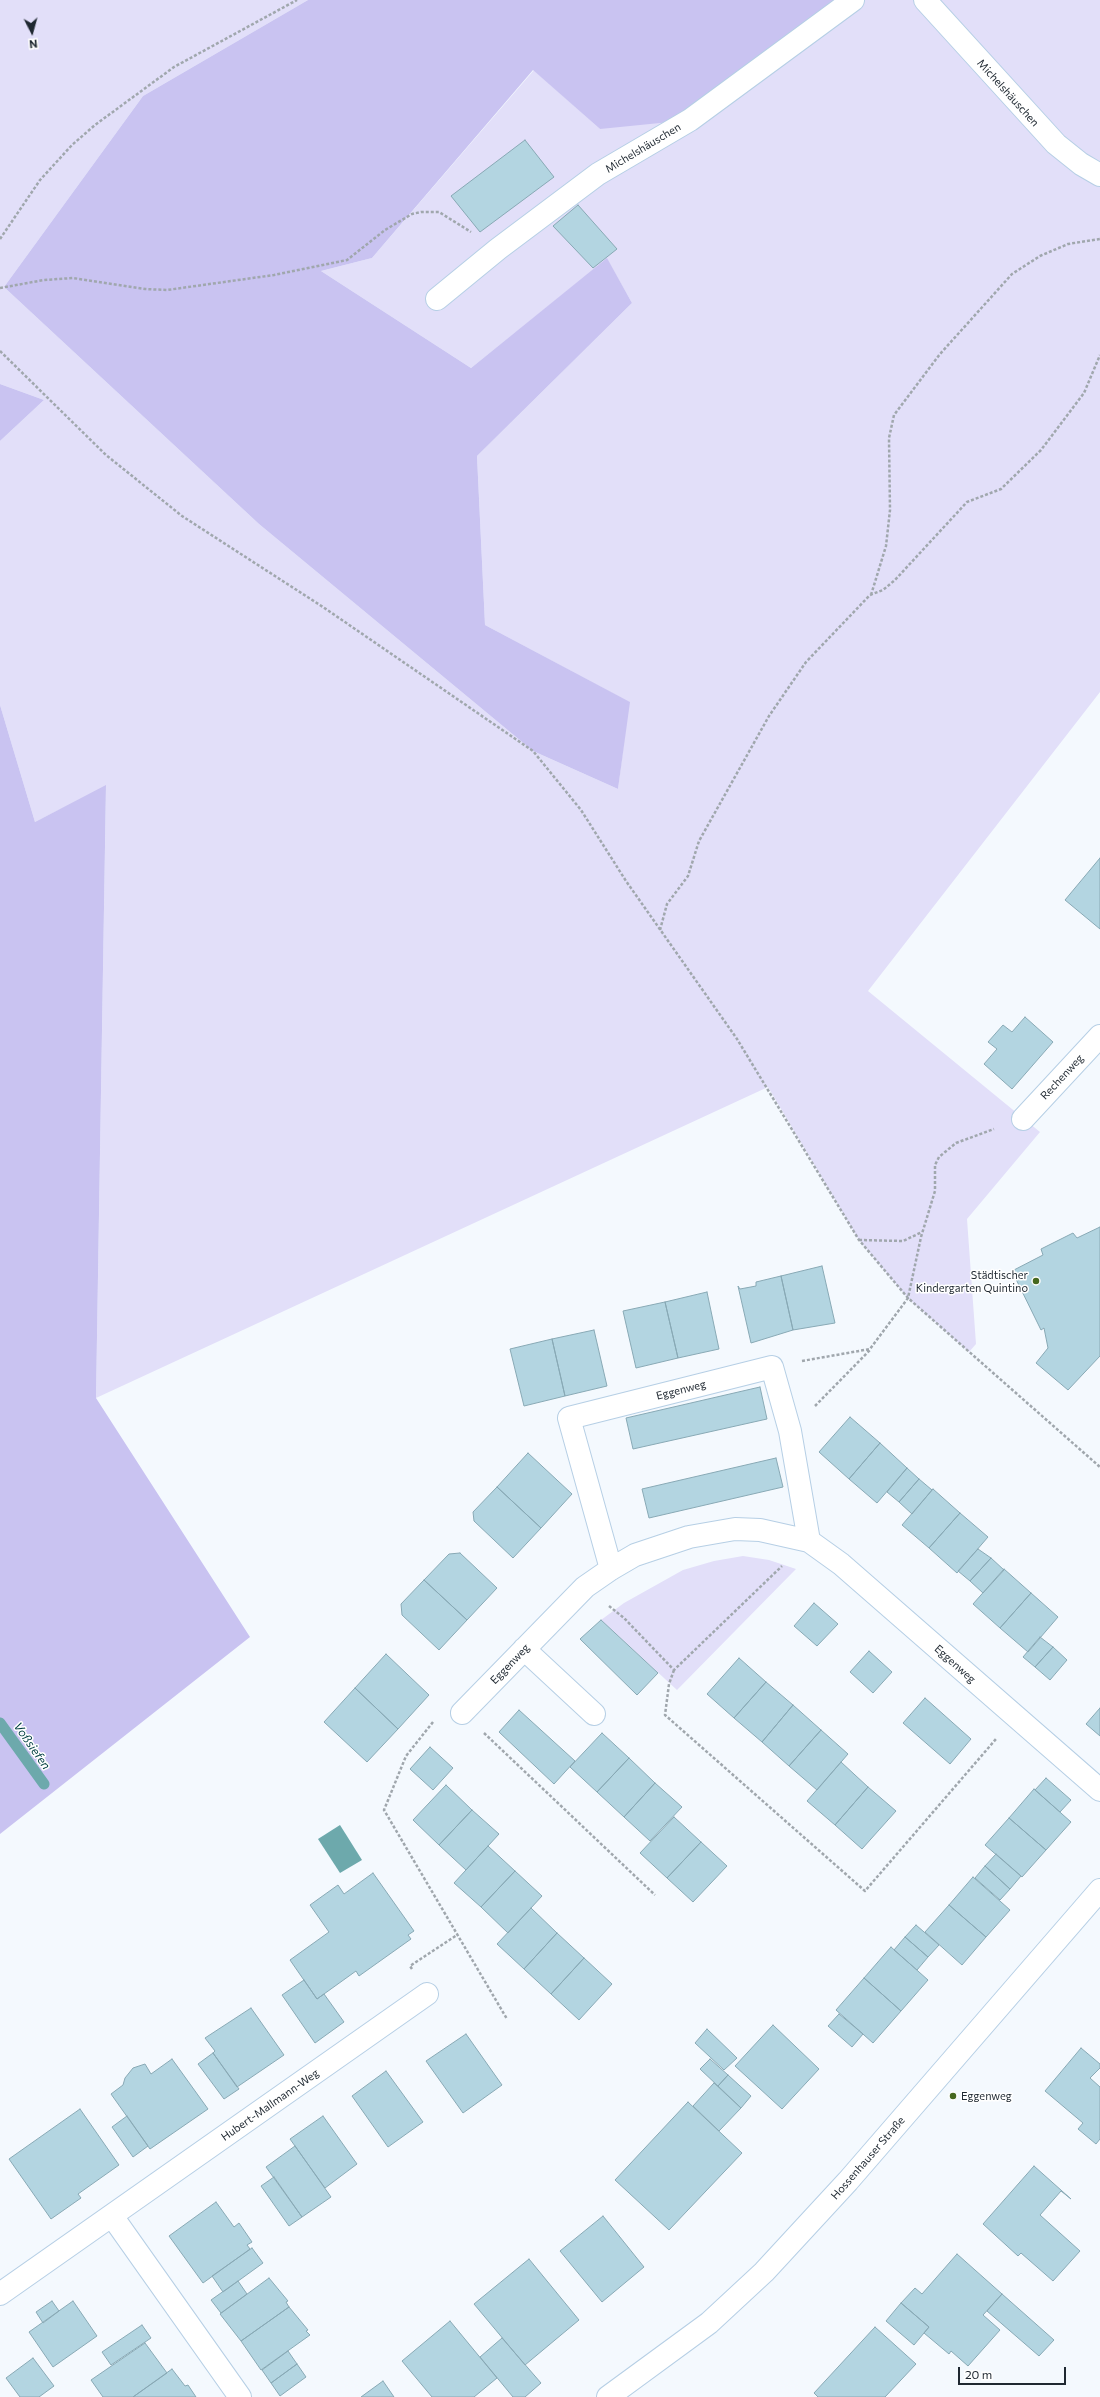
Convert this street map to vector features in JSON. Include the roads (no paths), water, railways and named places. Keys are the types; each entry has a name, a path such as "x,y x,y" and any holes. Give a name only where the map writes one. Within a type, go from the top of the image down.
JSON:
{"street":[{"name":"Michelshäuschen","path":"437,299 498,249 598,174 690,120 853,0"},
{"name":"Michelshäuschen","path":"925,0 1056,144 1082,164 1100,175"},
{"name":"Rechenweg","path":"1023,1119 1100,1036"},
{"name":"Eggenweg","path":"611,1569 569,1418 772,1367 790,1431 808,1541"},
{"name":"Eggenweg","path":"462,1713 585,1587 611,1569 635,1555 664,1544 713,1531 754,1529 808,1541 841,1564 1014,1717 1100,1790"},
{"path":"524,1649 594,1714"},
{"name":"Hossenhauser Straße","path":"608,2397 709,2323 769,2267 858,2170 1100,1890"},
{"name":"Hubert-Mallmann-Weg","path":"0,2294 427,1994"},
{"path":"112,2216 240,2397"}],"water":[{"path":"340,1825 362,1860 340,1873 318,1839"}],"waterway":[{"name":"Voßsiefen","path":"0,1723 44,1784"}],"place":[{"name":"Städtischer Kindergarten Quintino","path":"1036,1281"},
{"name":"Eggenweg","path":"953,2096"}]}
